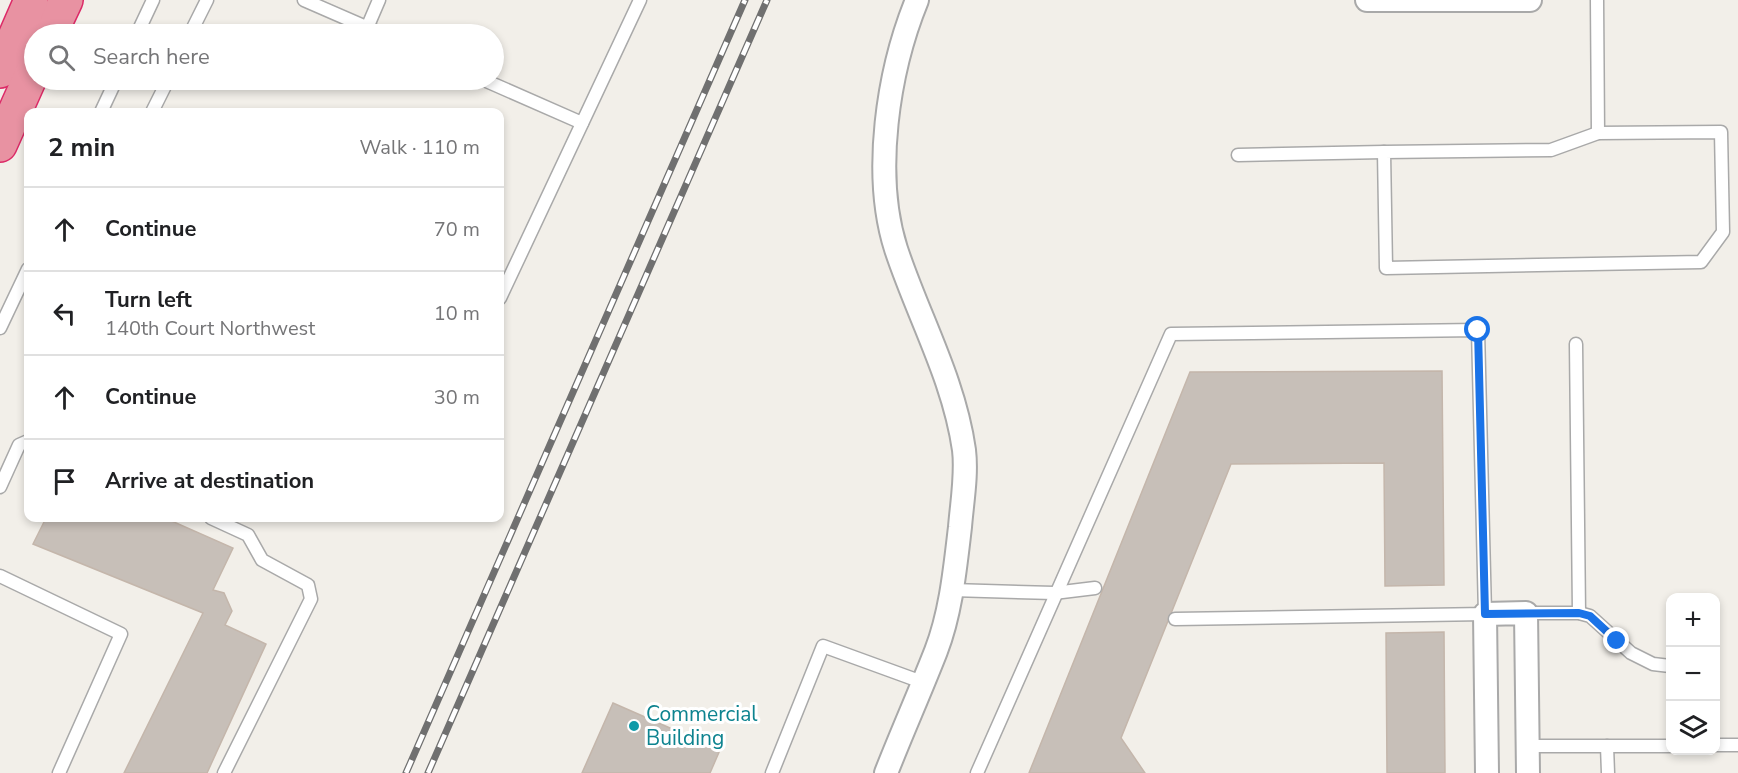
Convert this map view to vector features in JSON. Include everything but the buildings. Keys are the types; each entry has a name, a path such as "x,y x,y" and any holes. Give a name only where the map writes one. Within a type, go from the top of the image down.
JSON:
{"highway":[{"path":"0,71 31,0"},
{"path":"55,24 66,0"},
{"path":"0,145 25,90"}],"street":[{"path":"886,773 936,650 952,590 964,491 964,451 945,372 895,247 886,196 885,146 896,66 917,0"},
{"path":"1367,0 1530,0"},
{"path":"1487,773 1485,614 1526,613 1528,773"}],"lane":[{"path":"142,24 153,0"},
{"path":"195,24 207,0"},
{"path":"304,0 358,24"},
{"path":"369,24 379,0"},
{"path":"504,289 640,0"},
{"path":"1597,0 1598,133"},
{"path":"504,89 582,123"},
{"path":"103,108 111,90"},
{"path":"154,108 163,90"},
{"path":"1238,155 1384,152 1551,150 1598,133 1721,132 1723,232 1701,262 1386,268 1384,152"},
{"path":"0,328 24,277"},
{"path":"977,773 1054,593 1171,334 1478,330 1485,614 1175,619"},
{"path":"1576,344 1579,613"},
{"path":"0,487 19,445 24,443"},
{"path":"220,522 248,535 262,560 308,585 311,599 224,773"},
{"path":"0,576 121,634 59,773"},
{"path":"952,590 1054,593 1095,588"},
{"path":"1526,613 1579,613 1590,616 1631,653 1653,664 1666,665"},
{"path":"772,773 823,646 922,682"},
{"path":"1720,746 1738,745"},
{"path":"1528,746 1666,746"},
{"path":"1607,746 1608,773"}],"railway":[{"path":"406,773 745,0"},
{"path":"428,773 767,0"}],"place":[{"name":"Commercial Building","path":"634,726"}],"route":[{"path":"1478,330 1485,614 1579,613 1590,616 1617,641"}]}
